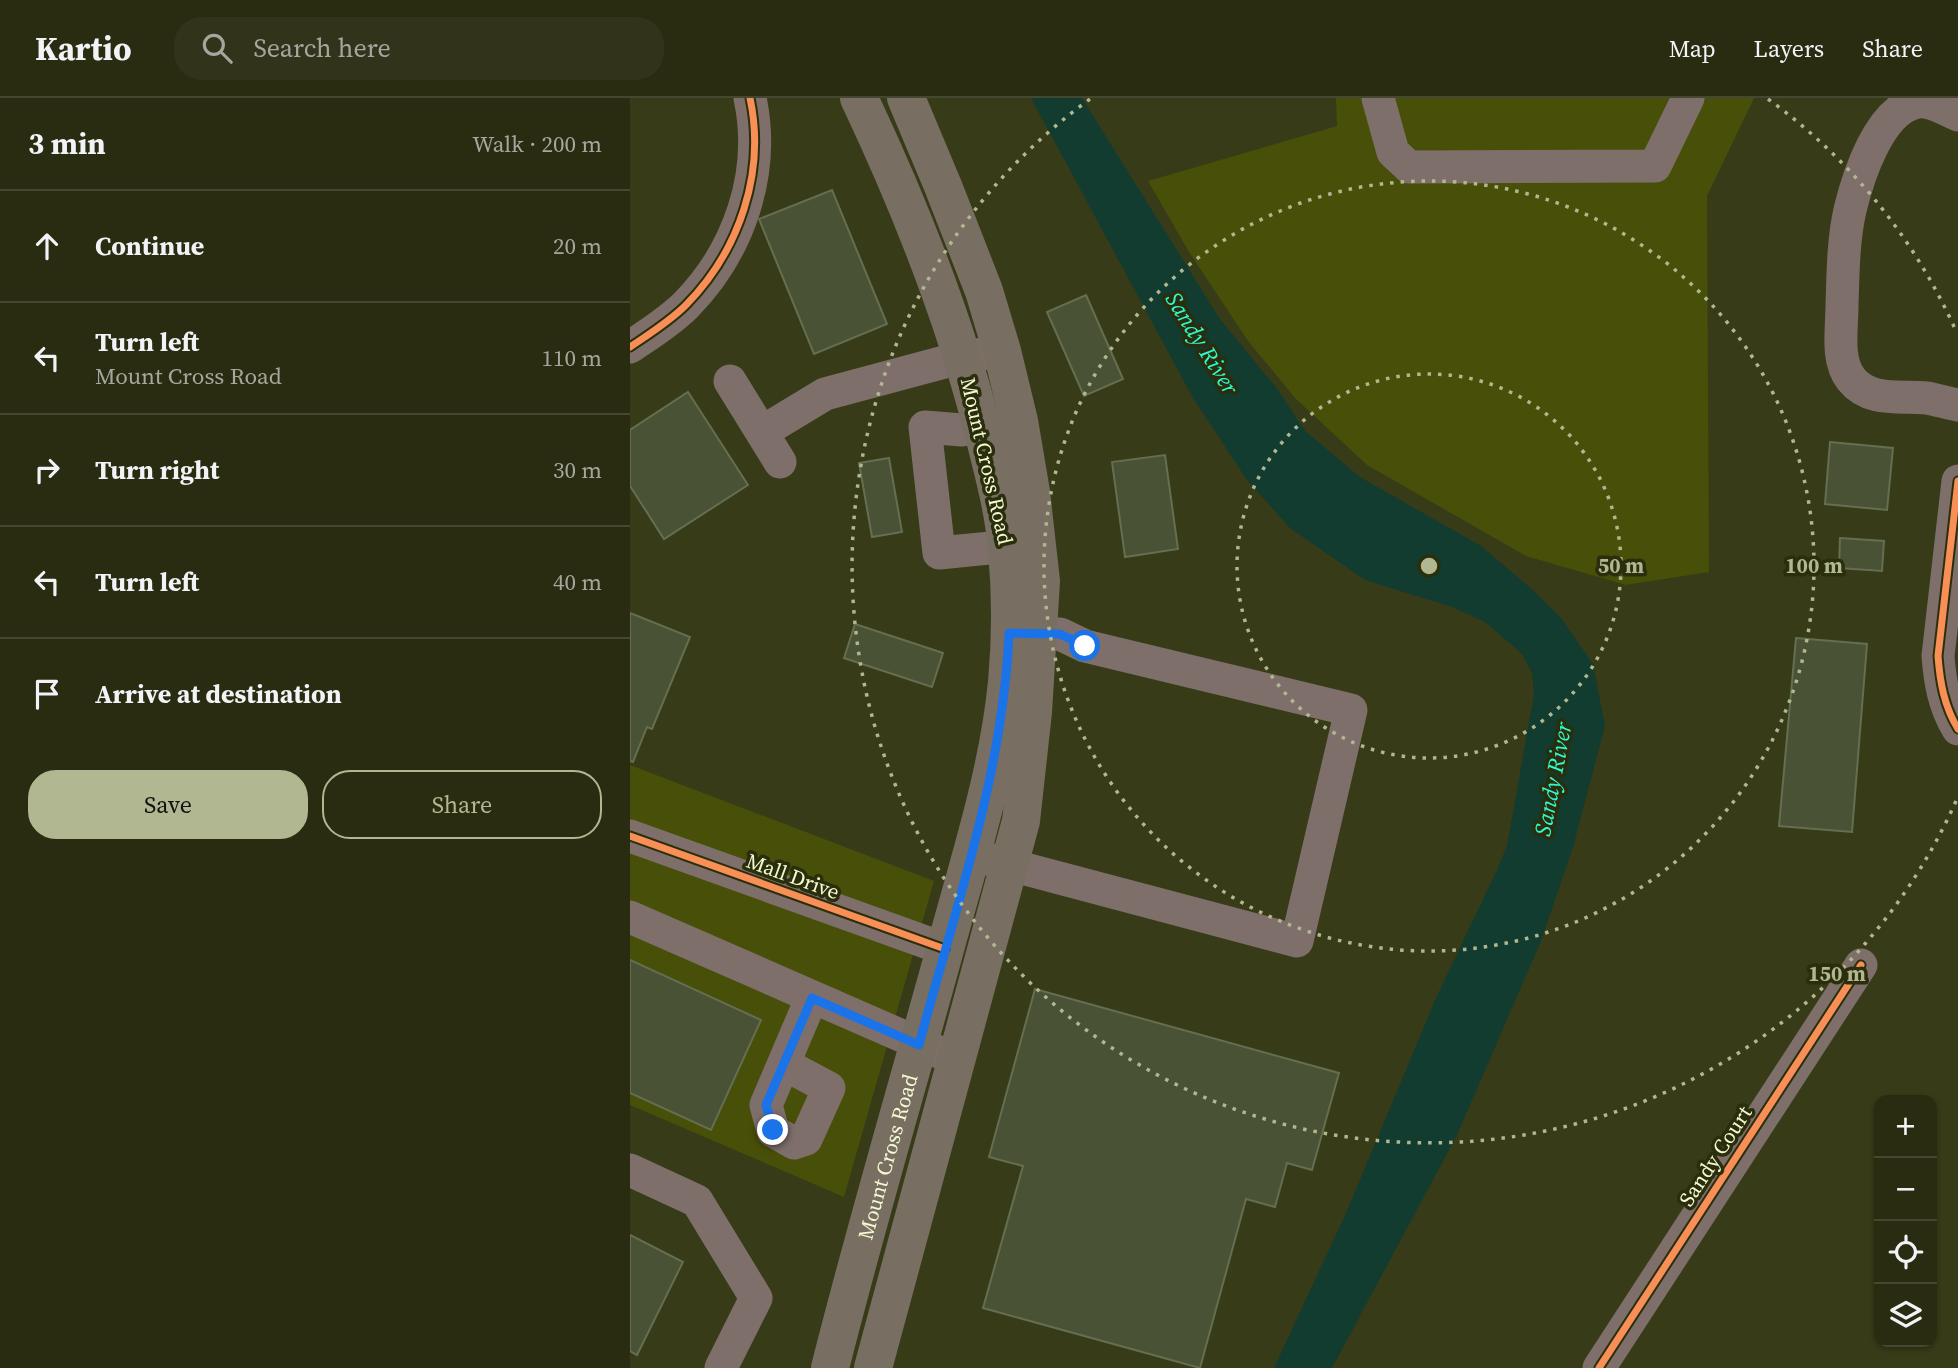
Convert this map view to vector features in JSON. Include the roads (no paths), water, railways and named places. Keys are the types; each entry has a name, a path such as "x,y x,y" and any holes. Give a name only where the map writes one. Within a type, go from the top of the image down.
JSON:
{"main road":[{"name":"Mount Cross Road","path":"830,1368 972,854 997,744 1007,683 1041,581 997,488 963,357 939,285 895,174 859,98"},
{"name":"Mount Cross Road","path":"906,98 979,279 1002,351 1019,421 1031,492 1022,545"},
{"name":"Mount Cross Road","path":"873,1368 1021,821 1033,712 1024,633"}],"street":[{"path":"630,347 663,325 687,304 715,270 732,240 743,215 754,168 756,131 750,98"},
{"path":"1378,98 1393,152 1409,167 1423,167 1655,166 1688,98"},
{"path":"1958,115 1927,101 1916,102 1893,115 1877,139 1860,175 1849,213 1843,275 1841,350 1843,364 1851,379 1864,390 1880,396 1926,398 1958,405"},
{"path":"762,432 825,394 963,357 1002,351"},
{"path":"730,382 780,461"},
{"path":"1019,421 982,424 962,430 925,427 939,553 1022,545"},
{"path":"1958,481 1938,656 1944,700 1958,729"},
{"path":"972,854 1297,941 1351,710 1085,646 1060,634 1024,633"},
{"name":"Mall Drive","path":"630,836 945,949"},
{"path":"630,917 957,1060"},
{"name":"Sandy Court","path":"1599,1368 1861,965"},
{"path":"784,1063 812,998"},
{"path":"630,1170 697,1201 756,1298 721,1368"}],"water":[{"name":"Sandy River","path":"1031,98 1082,98 1220,319 1278,390 1305,431 1360,477 1481,546 1561,618 1593,664 1605,726 1573,847 1541,941 1457,1135 1332,1368 1274,1368 1346,1213 1436,998 1507,846 1534,694 1532,673 1522,654 1485,622 1452,607 1365,580 1290,528 1247,480 1193,398"}]}
